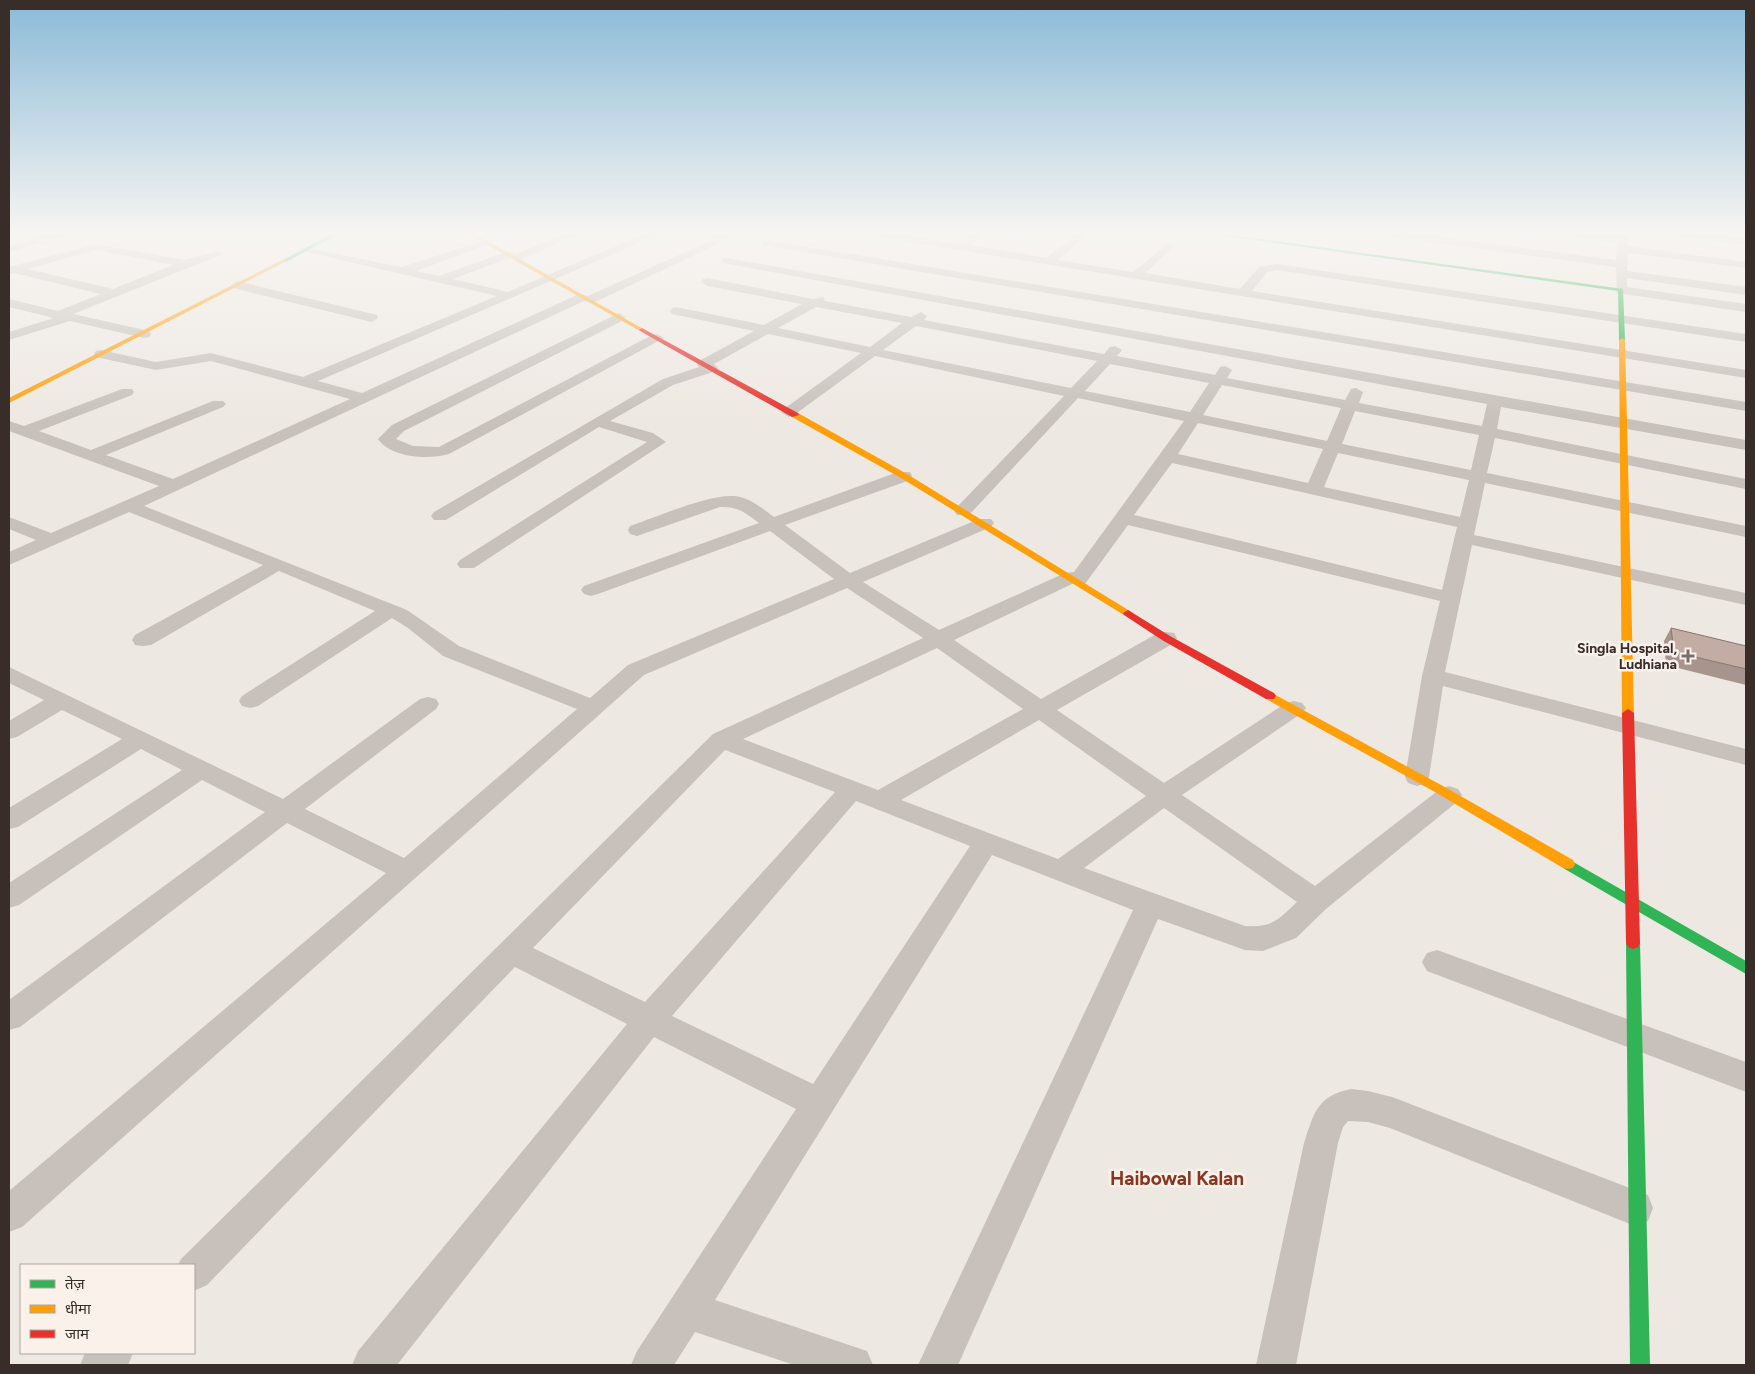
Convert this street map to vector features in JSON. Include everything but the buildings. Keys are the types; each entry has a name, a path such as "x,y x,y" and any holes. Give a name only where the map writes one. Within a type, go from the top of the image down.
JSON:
{"street":[{"path":"9,336 64,316 104,295"},
{"path":"9,401 218,295"},
{"path":"278,295 372,318"},
{"path":"304,382 507,295"},
{"path":"580,295 963,510 1075,578 1166,638 1449,795 1746,968"},
{"path":"9,559 595,295"},
{"path":"774,295 1624,458 1746,484"},
{"path":"440,516 597,422 668,382 708,366 827,295"},
{"path":"916,295 1746,445"},
{"path":"789,412 951,295"},
{"path":"1073,295 1746,407"},
{"path":"963,510 1166,295"},
{"path":"1263,295 1746,374"},
{"path":"1464,295 1746,338"},
{"path":"1621,295 1635,1208 1640,1365"},
{"path":"1657,295 1746,308"},
{"path":"195,1271 721,740 1075,578 1168,457 1217,380 1275,297"},
{"path":"9,303 144,334"},
{"path":"676,311 1075,392 1192,418 1333,445 1746,532"},
{"path":"619,317 398,428 386,439 390,443 423,453 443,452 657,338"},
{"path":"101,354 156,366 211,357 364,398"},
{"path":"1314,489 1364,376"},
{"path":"25,431 127,392"},
{"path":"1417,777 1434,676 1495,401"},
{"path":"90,456 218,404"},
{"path":"467,564 658,442 647,436 597,422"},
{"path":"9,426 174,485"},
{"path":"1168,457 1314,489 1626,573 1746,600"},
{"path":"591,590 904,476"},
{"path":"637,530 726,500 742,503 774,523 847,580 940,640 1316,901"},
{"path":"129,506 390,610 421,625 435,640 451,651 593,707"},
{"path":"1123,518 1451,598"},
{"path":"9,522 51,540"},
{"path":"9,1214 407,871 636,670 985,523"},
{"path":"143,640 278,564"},
{"path":"250,701 390,610"},
{"path":"372,1365 649,1020 865,795 1040,710 1166,638"},
{"path":"9,674 407,871"},
{"path":"1434,676 1746,757"},
{"path":"9,731 62,700"},
{"path":"9,1017 428,704"},
{"path":"1061,871 1163,796 1294,708"},
{"path":"9,820 140,739"},
{"path":"721,740 986,843 1150,905 1244,938 1263,939 1286,930 1316,901 1449,795"},
{"path":"9,897 201,769"},
{"path":"651,1365 986,843"},
{"path":"938,1365 1150,905"},
{"path":"513,952 820,1104"},
{"path":"1437,962 1746,1077"},
{"path":"1276,1365 1321,1143 1330,1117 1336,1110 1356,1105 1369,1106 1392,1113 1635,1208"},
{"path":"687,1310 853,1365"},
{"path":"100,1365 112,1354"}],"traffic: fast":[{"path":"1621,295 1622,340"},
{"path":"1568,864 1746,968"},
{"path":"1633,943 1640,1365"}],"traffic: slow":[{"path":"9,401 217,295"},
{"path":"580,295 642,330"},
{"path":"1622,340 1628,713"},
{"path":"795,415 904,476 1128,613"},
{"path":"1270,696 1439,789 1568,864"}],"traffic: jam":[{"path":"642,330 795,415"},
{"path":"1128,613 1166,638 1270,696"},
{"path":"1628,713 1633,943"}],"place":[{"name":"Singla Hospital, Ludhiana","path":"1688,656"}],"district":[{"name":"Haibowal Kalan","path":"1177,1178"}]}
